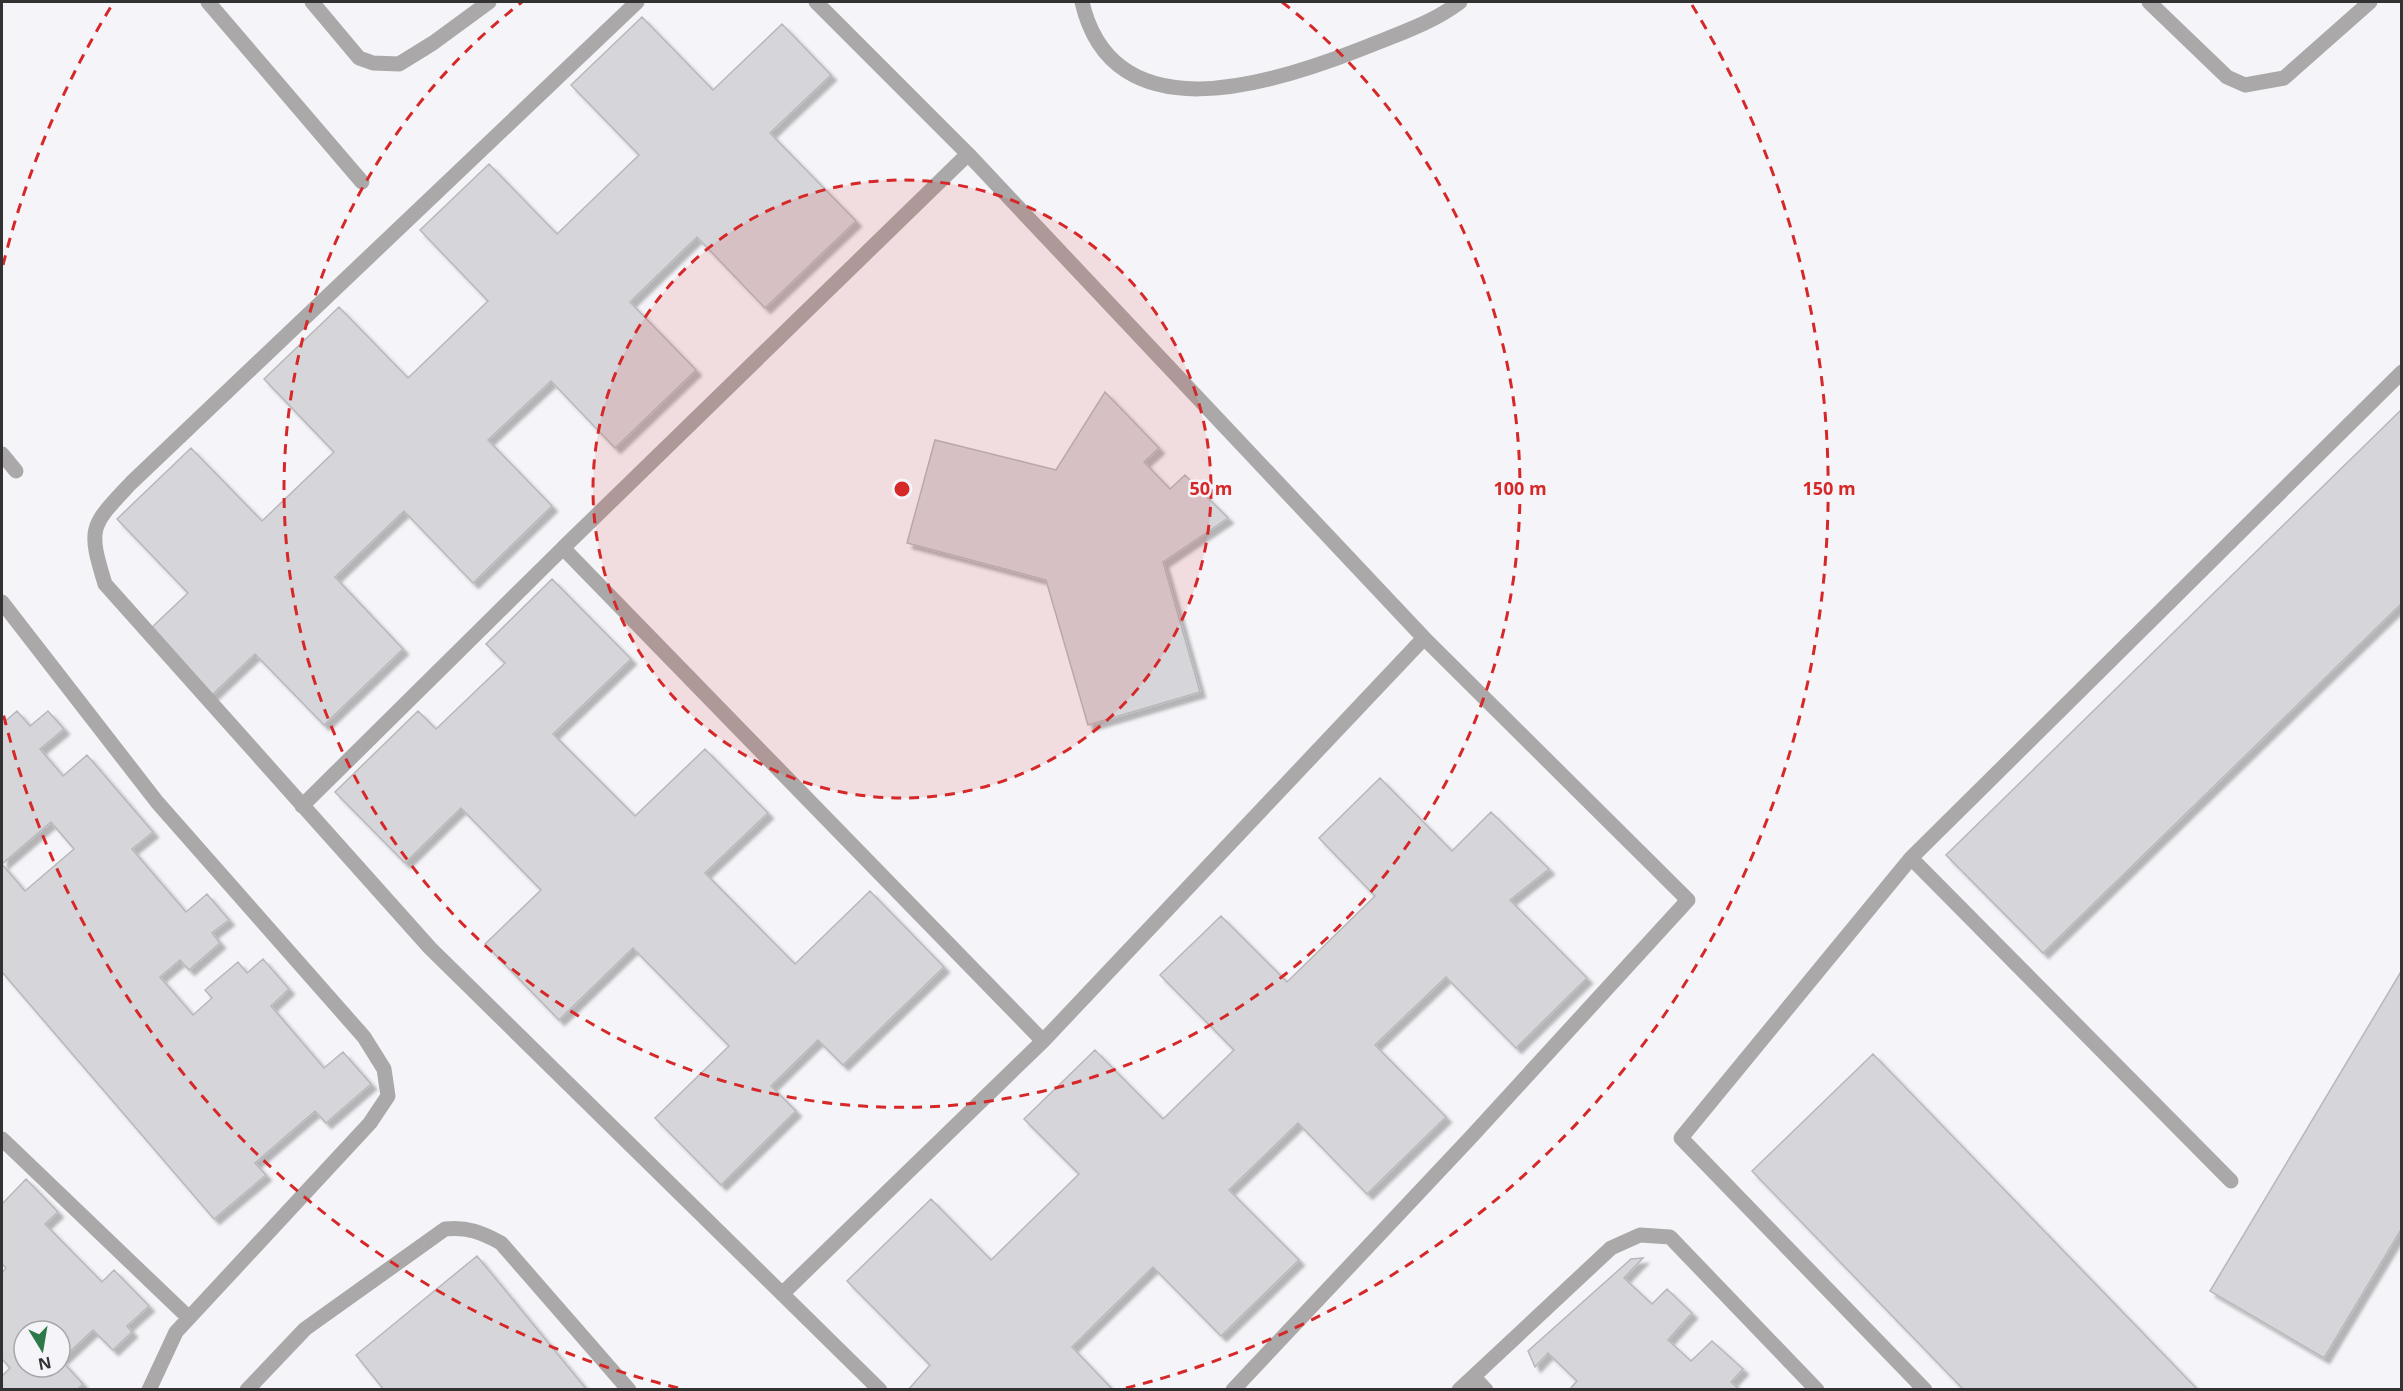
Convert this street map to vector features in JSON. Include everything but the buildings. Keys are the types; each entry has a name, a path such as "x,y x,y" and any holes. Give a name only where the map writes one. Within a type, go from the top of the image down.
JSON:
{"street":[{"path":"208,2 362,182"},
{"path":"312,2 359,58 373,63 399,64 434,43 489,2"},
{"path":"637,2 131,483 98,519 94,546 105,584 430,948 880,1389"},
{"path":"816,2 968,154 1424,638 1688,900 1473,1136 1233,1389"},
{"path":"1082,2 1086,20 1108,57 1123,69 1166,88 1201,90 1259,83 1337,58 1440,17 1460,2"},
{"path":"2149,2 2227,77 2245,85 2284,78 2370,2"},
{"path":"302,806 968,154"},
{"path":"1925,1389 1681,1138 1911,858 2402,372"},
{"path":"2,454 16,471"},
{"path":"563,548 1043,1041"},
{"path":"2,602 157,802 364,1037 384,1070 388,1096 370,1123 176,1332 149,1389"},
{"path":"782,1294 1043,1041 1424,638"},
{"path":"1911,858 2231,1180"},
{"path":"2,1139 189,1318"},
{"path":"247,1389 306,1329 445,1229 460,1227 478,1230 501,1243 628,1389"},
{"path":"1459,1389 1611,1248 1640,1235 1670,1237 1817,1389"},
{"path":"1474,1377 1486,1389"}]}
